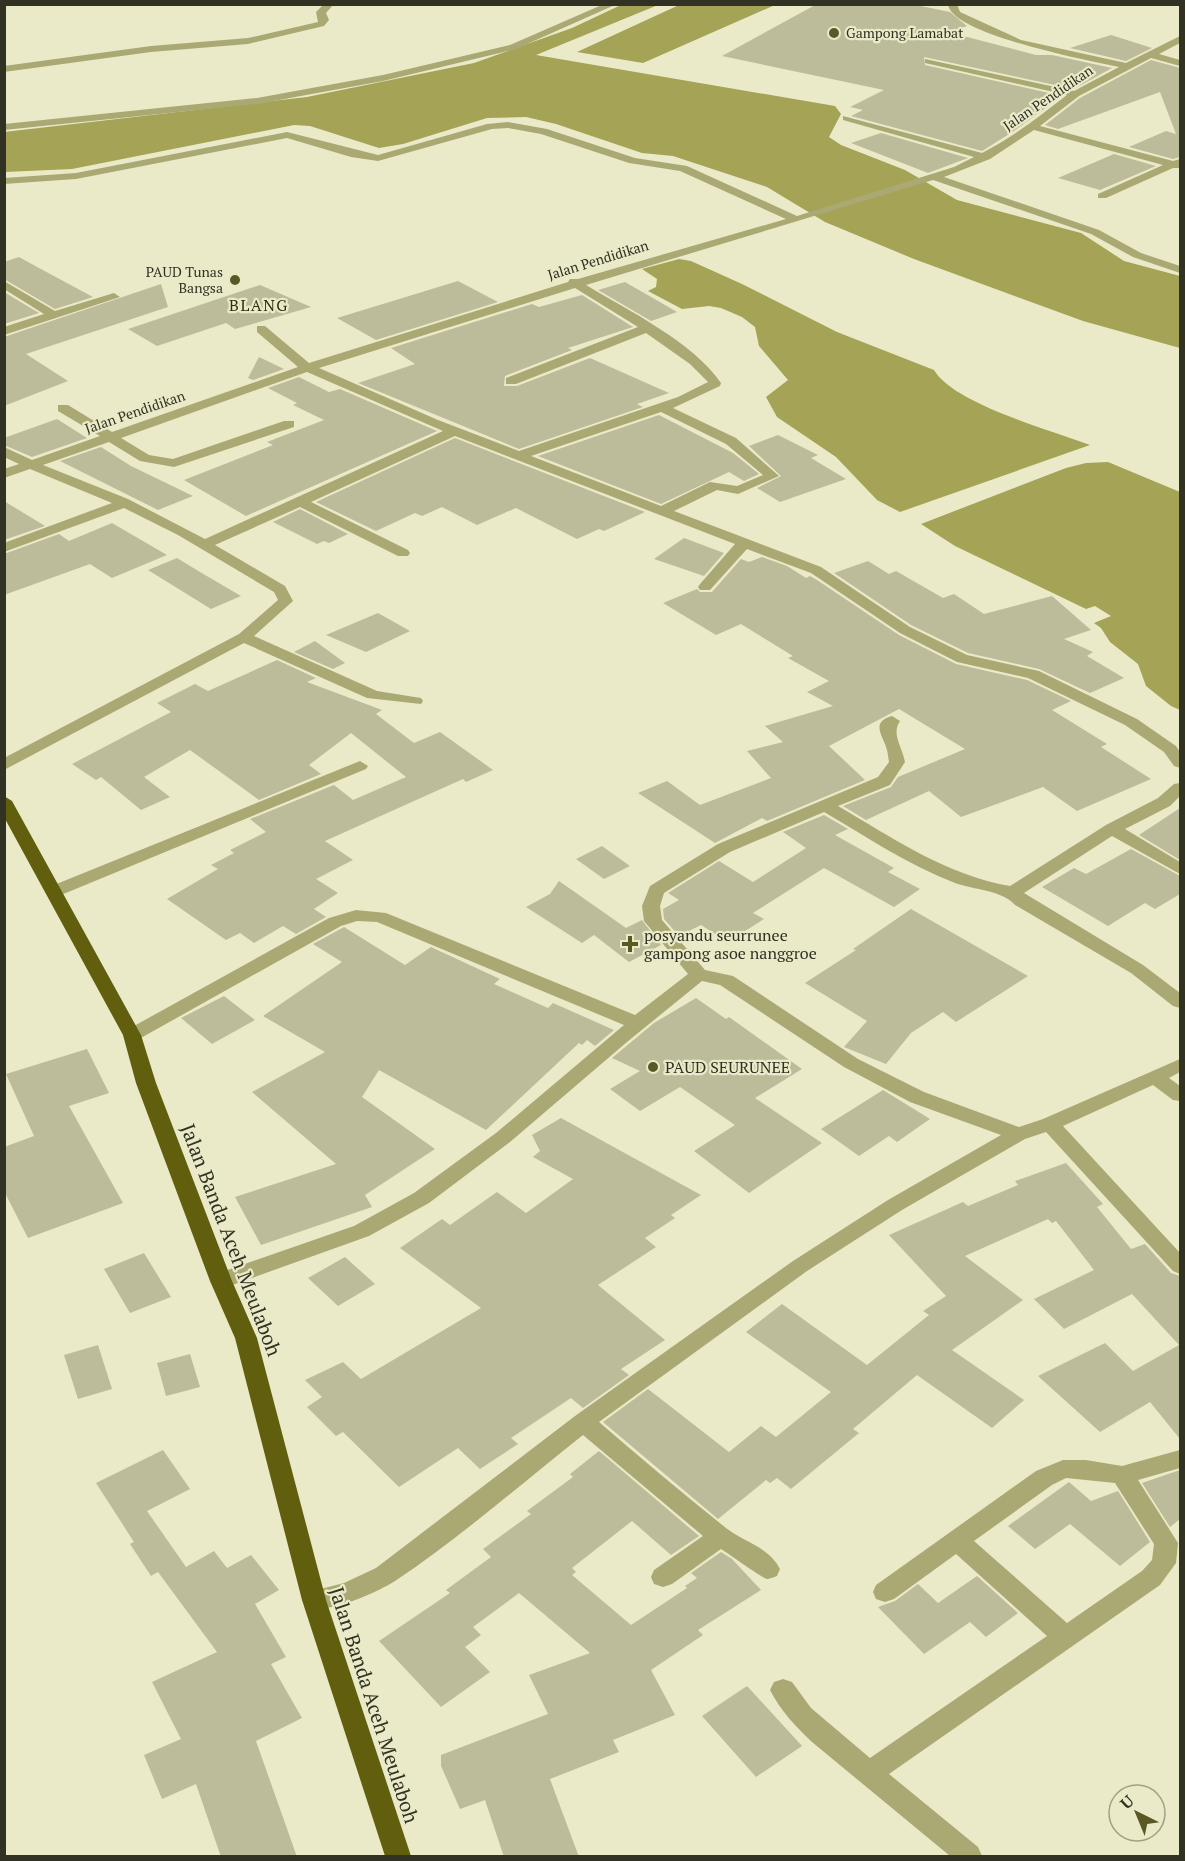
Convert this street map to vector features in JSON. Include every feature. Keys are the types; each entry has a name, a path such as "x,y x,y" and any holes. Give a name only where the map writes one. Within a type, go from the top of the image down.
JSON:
{"highway":[{"name":"Jalan Banda Aceh Meulaboh","path":"4,801 132,1035 146,1083 221,1281 246,1338 314,1600 398,1857"}],"street":[{"path":"4,69 151,49 248,41 321,24 324,20 321,12 330,4"},
{"path":"4,128 256,100 341,86 470,59 513,46 597,14 613,4"},
{"path":"953,4 957,14 1018,42 1126,66"},
{"name":"Jalan Pendidikan","path":"4,474 307,368 574,282 933,178 986,157 1013,141 1029,126 1076,94 1180,39"},
{"path":"1148,54 1180,63"},
{"path":"928,61 1076,94"},
{"path":"847,118 986,157"},
{"path":"4,181 39,181 114,171 287,135 315,140 359,156 378,158 490,126 508,125 543,130 633,161 683,168 801,218"},
{"path":"1029,126 1178,164"},
{"path":"1102,196 1178,164"},
{"path":"933,178 1087,229 1137,255 1177,266"},
{"path":"518,456 697,394 715,383 713,376 692,359 574,282"},
{"path":"4,284 54,315"},
{"path":"4,331 114,297"},
{"path":"261,329 307,368 454,431 657,511 816,570 905,630 962,659 1033,674 1131,722 1170,749 1180,762"},
{"path":"511,381 598,345 645,329"},
{"path":"657,511 715,485 738,490 772,476 731,441 661,407"},
{"path":"63,408 146,458 174,464 289,424"},
{"path":"205,544 454,431"},
{"path":"4,451 30,466 124,503 205,544 280,589 286,601 244,637 4,765"},
{"path":"300,502 403,553"},
{"path":"4,548 124,503"},
{"path":"705,587 745,542"},
{"path":"244,637 373,695 415,701"},
{"path":"892,721 887,728 887,736 894,744 897,762 884,781 724,848 656,890 651,906 653,921 699,975 726,980 851,1063 917,1097 1018,1134"},
{"path":"55,891 360,766"},
{"path":"825,806 951,876 999,892 1013,892 1112,829 1164,802 1180,788"},
{"path":"1112,829 1180,869"},
{"path":"1013,892 1021,901 1137,969 1180,1002"},
{"path":"132,1035 335,922 356,915 380,917 637,1023"},
{"path":"221,1281 268,1267 378,1224 460,1172 637,1023 699,975"},
{"path":"314,1600 348,1592 384,1575 458,1521 583,1422 800,1266 895,1206 1018,1134 1050,1124 1180,1065"},
{"path":"1154,1076 1180,1095"},
{"path":"1050,1124 1180,1266"},
{"path":"583,1422 720,1537 752,1555 768,1569"},
{"path":"885,1592 1044,1478 1063,1468 1122,1475 1180,1459"},
{"path":"868,1774 1064,1636 1151,1578 1164,1563 1173,1544 1122,1475"},
{"path":"663,1577 720,1537"},
{"path":"958,1541 1064,1636"},
{"path":"783,1690 808,1722 969,1857"}],"shaded area":[{"path":"621,5 658,5 536,55 835,106 841,114 829,137 841,145 905,170 957,200 1081,233 1124,261 1180,276 1180,348 1083,321 914,259 825,222 767,187 673,156 642,153 556,124 526,117 487,118 403,144 379,148 310,126 294,125 72,169 5,172 4,132 307,97 474,63 572,28"},
{"path":"679,5 775,5 643,63 577,52"},
{"path":"679,259 691,261 742,284 837,332 934,370 961,394 982,405 1090,445 900,512 877,500 836,457 777,417 766,397 788,380 759,346 755,327 742,317 721,308 709,306 682,309 648,291 656,287 657,279 642,269"},
{"path":"1108,462 1180,492 1180,710 1171,706 1146,686 1138,664 1110,642 1101,628 1094,623 1111,616 1095,606 1086,609 955,546 921,524 1066,468 1086,463"}],"building":[{"path":"817,4 911,4 950,12 967,26 948,32 1036,55 1052,55 1112,68 1074,89 924,57 925,65 1062,96 982,151 851,116 863,110 850,107 884,90 722,56"},
{"path":"1111,35 1152,48 1126,61 1070,48"},
{"path":"1151,60 1180,68 1180,157 1173,159 1129,147 1166,131 1176,134 1160,92 1058,129 1045,125 1080,98"},
{"path":"881,133 968,158 928,173 851,143"},
{"path":"1114,154 1156,166 1100,190 1058,178"},
{"path":"19,257 93,297 55,309 4,279 4,262"},
{"path":"458,281 498,302 376,340 337,318"},
{"path":"625,282 677,312 651,321 598,290"},
{"path":"161,284 168,307 26,354 68,381 4,406 4,337"},
{"path":"260,285 311,307 235,329 226,323 157,346 128,329"},
{"path":"4,292 39,313 4,324"},
{"path":"582,295 633,327 568,348 572,350 505,376 504,386 517,386 590,358 669,393 637,404 643,407 519,449 358,383 415,364 391,348 532,304 539,307"},
{"path":"259,357 284,369 253,380 248,378"},
{"path":"299,377 329,392 340,389 437,431 246,516 184,480 273,445 267,442 324,420 293,405 297,403 268,388"},
{"path":"659,415 733,453 759,474 744,481 729,472 661,504 538,456"},
{"path":"57,419 87,438 32,457 4,445 4,438"},
{"path":"778,435 818,455 811,458 846,479 780,502 757,488 781,476 749,446"},
{"path":"455,438 645,512 604,531 599,529 577,539 516,508 477,525 442,507 422,516 415,513 376,531 316,502"},
{"path":"101,447 131,466 193,496 158,510 60,461"},
{"path":"4,501 45,526 4,540"},
{"path":"300,509 348,534 329,543 324,541 317,544 273,522"},
{"path":"112,523 167,555 112,578 90,564 4,595 4,554 59,534 69,541"},
{"path":"684,538 724,553 704,576 654,559"},
{"path":"762,557 787,566 806,578 810,576 899,635 956,664 1027,680 1071,701 1052,710 1107,744 1101,747 1151,779 1077,811 1043,787 961,817 929,791 866,820 843,806 891,787 898,777 965,749 899,709 829,746 865,780 767,821 762,818 715,843 638,793 667,781 700,805 771,778 747,751 783,742 765,726 833,706 807,692 829,681 788,658 793,656 741,624 716,635 663,603 697,589 700,592 712,592 741,559 749,562"},
{"path":"177,558 241,596 211,609 148,570"},
{"path":"868,561 889,574 896,571 943,598 954,594 984,614 1052,596 1091,630 1064,639 1093,652 1087,656 1124,678 1090,693 1039,669 968,653 911,625 834,573"},
{"path":"378,613 410,631 366,652 326,635"},
{"path":"315,641 345,663 333,669 294,652"},
{"path":"277,660 316,678 307,682 382,710 376,714 414,743 440,732 493,770 466,782 463,779 325,841 353,860 316,879 338,893 314,909 326,917 296,934 283,926 254,943 240,933 226,940 167,899 218,869 211,865 234,853 230,850 266,832 250,819 334,785 353,800 406,777 351,733 309,765 321,774 259,800 190,750 144,777 170,797 141,810 101,777 96,780 72,764 171,712 157,703 195,684 208,691"},
{"path":"1180,808 1180,860 1139,835"},
{"path":"824,815 848,829 835,835 894,868 888,872 920,889 894,907 824,868 753,913 764,919 728,942 701,925 679,936 664,919 663,909 679,900 668,893 719,861 753,882 806,848 783,832"},
{"path":"602,846 630,866 604,879 576,859"},
{"path":"1131,849 1180,876 1180,894 1155,909 1145,903 1108,926 1042,887 1074,868 1086,874"},
{"path":"559,881 626,928 642,920 661,945 629,962 594,935 582,943 526,907 550,894"},
{"path":"911,909 1028,976 956,1022 943,1012 911,1033 886,1064 844,1047 867,1021 805,983 856,950 853,949"},
{"path":"344,927 405,965 431,947 500,979 494,984 548,1008 553,1003 614,1030 595,1046 587,1040 582,1045 579,1043 486,1130 379,1070 362,1097 435,1149 365,1195 372,1207 261,1245 235,1197 336,1164 252,1092 325,1052 263,1016 342,962 313,944"},
{"path":"224,996 255,1020 212,1044 181,1018"},
{"path":"696,998 726,1019 729,1017 802,1069 755,1098 822,1143 749,1193 694,1151 735,1125 680,1087 640,1111 610,1089 640,1071 612,1058 654,1023"},
{"path":"87,1049 109,1093 69,1106 123,1203 28,1238 4,1191 4,1147 34,1136 6,1074"},
{"path":"883,1090 930,1119 897,1142 889,1136 859,1156 821,1129"},
{"path":"561,1118 701,1195 671,1215 675,1218 645,1238 656,1247 598,1285 665,1340 621,1369 629,1375 583,1408 571,1398 511,1438 518,1444 480,1469 458,1448 399,1487 343,1432 336,1436 307,1407 322,1397 305,1380 343,1362 361,1379 481,1308 400,1248 442,1219 450,1225 497,1192 526,1213 573,1179 533,1157 540,1151 532,1135"},
{"path":"1066,1163 1103,1204 1097,1207 1131,1249 1145,1244 1171,1273 1180,1276 1180,1439 1150,1402 1100,1432 1038,1376 1105,1343 1133,1371 1179,1345 1132,1294 1064,1329 1034,1299 1094,1270 1056,1221 1052,1223 1048,1219 965,1256 1023,1300 952,1350 1024,1400 992,1428 917,1375 853,1429 859,1433 791,1489 777,1478 770,1483 766,1480 718,1519 603,1422 648,1389 729,1452 761,1426 776,1437 831,1392 746,1332 782,1304 867,1365 929,1315 923,1311 946,1296 889,1235 963,1202 968,1206 1018,1185 1015,1181"},
{"path":"144,1253 171,1297 130,1313 104,1269"},
{"path":"345,1257 375,1284 338,1306 308,1278"},
{"path":"98,1345 112,1389 78,1399 64,1355"},
{"path":"190,1354 200,1387 166,1396 157,1363"},
{"path":"163,1450 190,1489 147,1511 186,1567 214,1551 227,1568 251,1555 279,1590 255,1604 286,1657 271,1664 302,1718 256,1741 297,1857 221,1857 196,1784 162,1799 144,1755 181,1739 152,1682 217,1652 158,1572 151,1576 130,1544 134,1542 96,1483"},
{"path":"599,1451 699,1536 671,1555 632,1521 572,1568 576,1572 572,1575 631,1625 687,1588 685,1586 697,1578 691,1573 721,1552 732,1559 761,1590 698,1630 703,1635 651,1670 675,1715 613,1740 619,1752 550,1779 579,1857 504,1857 485,1800 460,1809 441,1766 441,1755 548,1714 529,1675 590,1653 519,1593 473,1627 481,1635 465,1647 490,1672 441,1707 379,1641 450,1593 446,1590 491,1557 483,1549 531,1514 527,1511 573,1477 570,1474"},
{"path":"1180,1470 1180,1519 1170,1527 1142,1483"},
{"path":"1069,1482 1091,1501 1118,1491 1150,1542 1120,1566 1070,1524 1035,1549 1008,1526"},
{"path":"977,1576 1018,1613 986,1637 970,1622 924,1654 878,1607 895,1601 918,1584 938,1603"},
{"path":"747,1686 802,1746 756,1777 702,1716"}],"place":[{"name":"Gampong Lamabat","path":"834,33"},
{"name":"PAUD Tunas Bangsa","path":"235,280"},
{"name":"posyandu seurrunee gampong asoe nanggroe","path":"630,944"},
{"name":"PAUD SEURUNEE","path":"653,1067"}],"district":[{"name":"BLANG","path":"259,305"}]}
